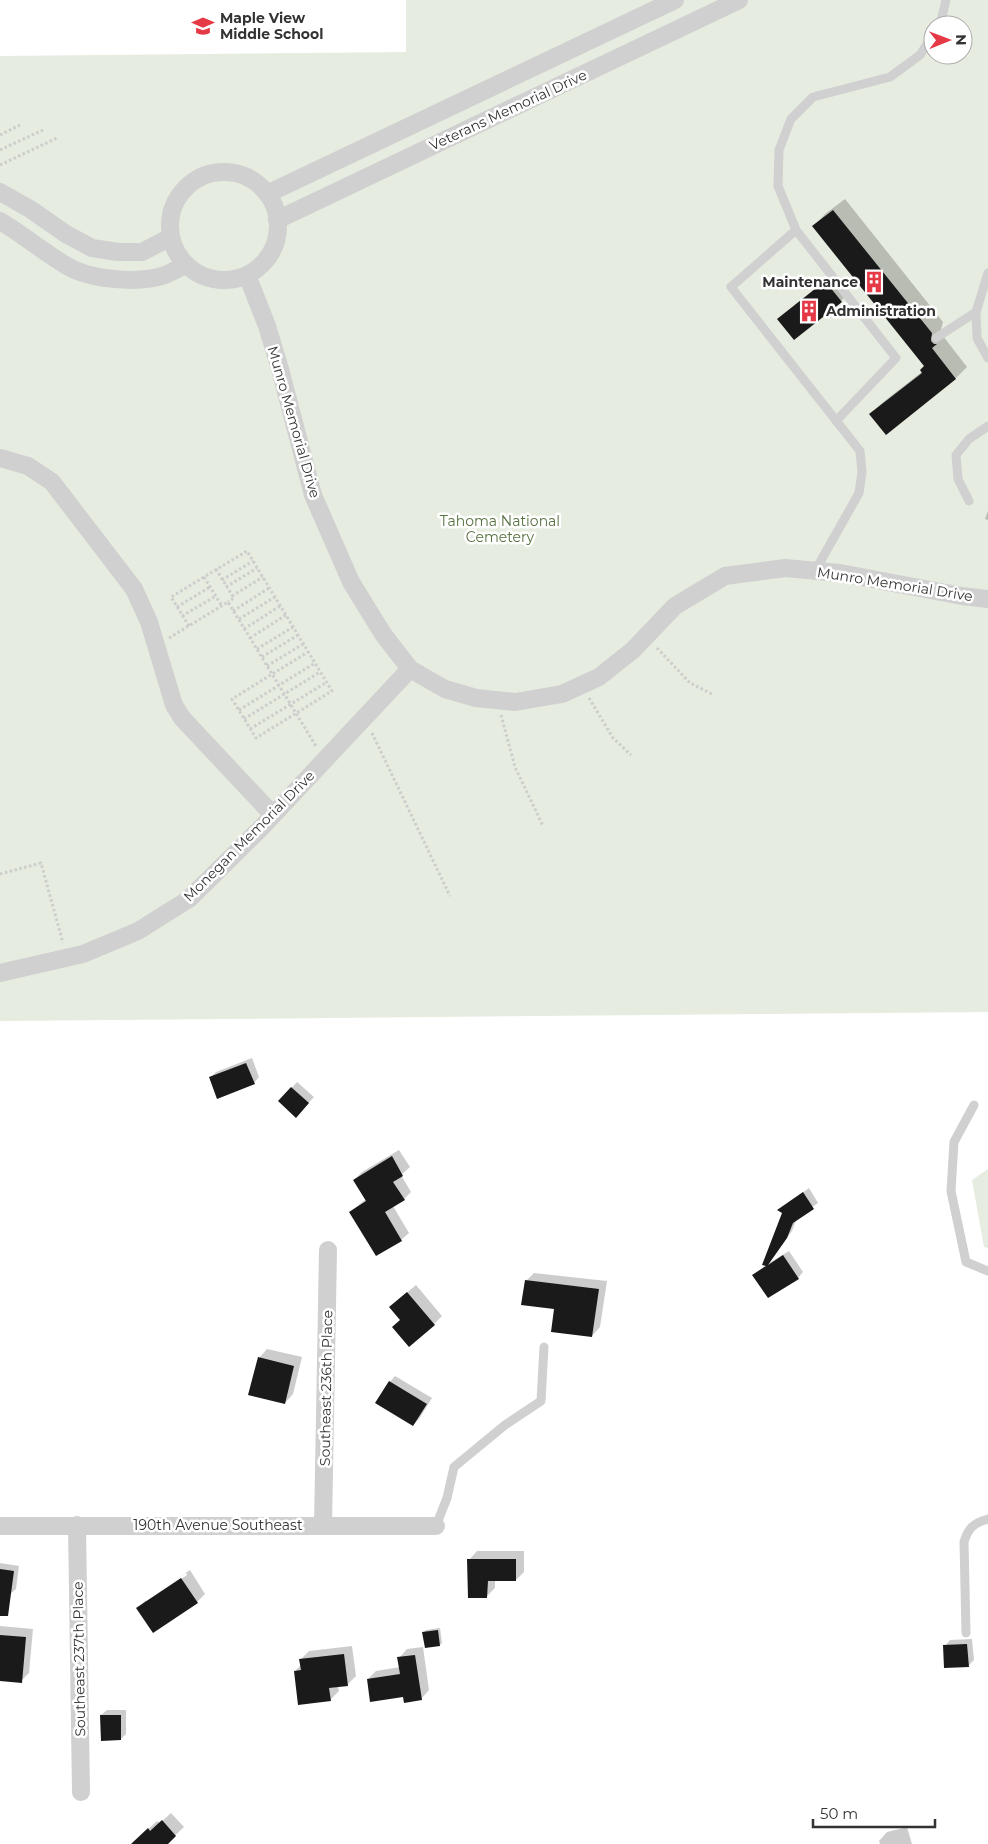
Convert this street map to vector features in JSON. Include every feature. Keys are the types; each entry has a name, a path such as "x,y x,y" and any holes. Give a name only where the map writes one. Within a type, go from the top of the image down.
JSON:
{"street":[{"name":"Veterans Memorial Drive","path":"267,194 675,0"},
{"name":"Veterans Memorial Drive","path":"277,220 739,0"},
{"path":"230,172 244,176 257,184 267,194 274,206 277,220 273,248 262,264 247,275 236,279 214,279 204,276 186,264 176,252 171,236 170,222 173,208 179,195 189,184 202,177 216,173 230,172"},
{"path":"0,192 30,209 66,234 92,248 118,252 142,252 171,236"},
{"path":"0,221 69,267 104,279 134,280 164,275 186,264"},
{"name":"Munro Memorial Drive","path":"247,275 280,369 313,495 351,582 382,634 410,668 445,689 476,698 515,702 562,694 599,677 633,650 675,606 725,576 785,568 840,573 962,596 988,599"},
{"path":"0,458 28,466 52,482 134,589 149,622 174,705 182,718 273,814"},
{"name":"Monegan Memorial Drive","path":"0,973 83,954 138,931 189,899 325,760 410,668"},
{"name":"Southeast 236th Place","path":"323,1526 328,1250"},
{"name":"Southeast 237th Place","path":"77,1525 81,1792"},
{"name":"190th Avenue Southeast","path":"0,1526 436,1526"}],"lane":[{"path":"942,15 946,0"},
{"path":"836,421 896,358 796,230 778,186 778,150 791,119 813,97 890,77 920,55 923,50"},
{"path":"796,230 731,287 860,451 862,472 859,493 815,571"},
{"path":"988,273 976,312 977,338 988,358"},
{"path":"936,338 976,312"},
{"path":"969,501 958,479 956,455 969,439 988,426"},
{"path":"974,1105 954,1142 951,1191 966,1262 988,1271"},
{"path":"436,1526 447,1498 454,1467 504,1425 541,1401 544,1347"},
{"path":"966,1633 964,1542 967,1532 976,1522 988,1519"}],"path":[{"path":"0,135 20,125"},
{"path":"0,150 43,130"},
{"path":"0,165 58,138"},
{"path":"189,626 171,597 246,551 332,691 256,738 232,699 308,652"},
{"path":"222,580 253,561"},
{"path":"226,587 257,568"},
{"path":"157,646 234,598 216,570"},
{"path":"204,577 222,606"},
{"path":"232,596 263,577"},
{"path":"177,607 210,587"},
{"path":"233,611 270,588"},
{"path":"182,616 216,596"},
{"path":"239,620 275,597"},
{"path":"228,602 325,760"},
{"path":"244,629 280,606"},
{"path":"250,638 286,616"},
{"path":"257,649 293,627"},
{"path":"262,658 298,635"},
{"path":"646,636 690,683 714,695"},
{"path":"267,666 303,644"},
{"path":"239,710 315,663"},
{"path":"244,719 321,672"},
{"path":"250,728 326,682"},
{"path":"581,685 608,730 631,755"},
{"path":"496,700 515,767 543,826"},
{"path":"365,717 450,896"},
{"path":"0,874 41,863 67,958"}],"green space":[{"name":"Tahoma National Cemetery","path":"406,0 988,0 988,1012 0,1021 0,56 406,52"},
{"path":"988,1169 988,1248 984,1247 972,1180"}],"building":[{"name":"Maintenance","path":"833,210 932,333 931,341 937,344 932,348 956,379 886,435 869,414 922,373 920,370 924,366 812,226"},
{"name":"Administration","path":"825,281 842,302 794,340 777,319"},
{"path":"246,1063 255,1084 217,1099 209,1077"},
{"path":"291,1087 309,1103 296,1118 278,1101"},
{"path":"392,1156 403,1176 393,1182 405,1200 385,1212 402,1241 376,1256 349,1212 366,1201 353,1180"},
{"path":"803,1192 814,1209 793,1223 787,1238 768,1265 783,1255 799,1279 768,1298 752,1275 766,1266 762,1265 782,1213 777,1210"},
{"path":"525,1280 599,1289 592,1337 551,1332 554,1309 521,1305"},
{"path":"407,1292 435,1325 409,1347 392,1327 400,1320 389,1307"},
{"path":"258,1357 294,1366 285,1404 248,1395"},
{"path":"389,1381 427,1404 413,1426 375,1403"},
{"path":"467,1559 516,1559 516,1581 488,1581 487,1598 468,1598"},
{"path":"0,1569 14,1571 8,1616 0,1616"},
{"path":"181,1578 198,1603 153,1633 136,1608"},
{"path":"438,1630 440,1646 425,1648 422,1632"},
{"path":"0,1635 26,1637 22,1683 0,1681"},
{"path":"967,1644 969,1667 944,1668 943,1645"},
{"path":"344,1654 348,1686 329,1688 331,1701 298,1705 294,1671 301,1670 299,1659"},
{"path":"415,1655 422,1700 404,1703 403,1697 370,1702 367,1679 400,1674 397,1657"},
{"path":"100,1715 121,1715 121,1740 101,1741"},
{"path":"162,1820 176,1836 168,1844 131,1844 148,1828 150,1831"}],"place":[{"name":"Maple View Middle School","path":"203,26"},
{"name":"Maintenance","path":"874,282"},
{"name":"Administration","path":"809,311"}]}
